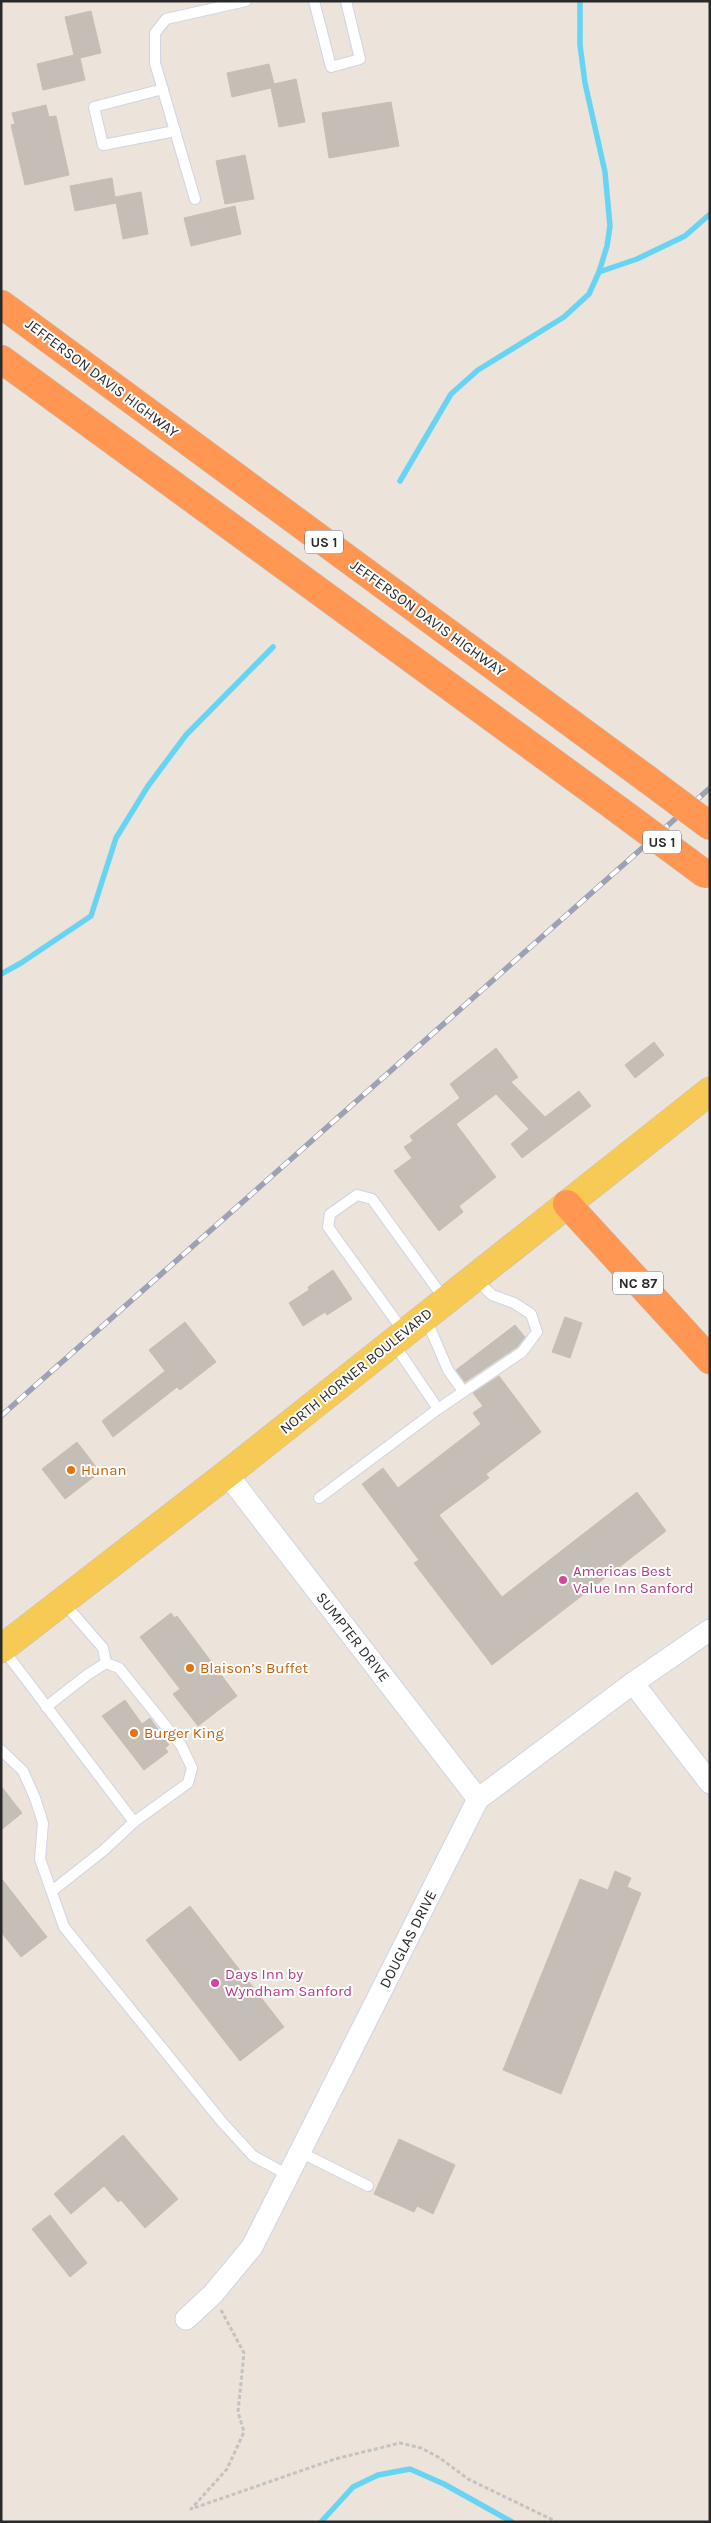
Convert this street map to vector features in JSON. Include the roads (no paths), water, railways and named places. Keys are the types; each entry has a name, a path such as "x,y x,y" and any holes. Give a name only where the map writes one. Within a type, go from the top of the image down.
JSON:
{"highway":[{"name":"JEFFERSON DAVIS HIGHWAY","path":"1,304 710,826"},
{"name":"US 1","path":"1,359 707,876"},
{"name":"NC 87","path":"566,1204 710,1360"}],"main road":[{"name":"NORTH HORNER BOULEVARD","path":"2,1648 227,1474 710,1091"}],"street":[{"name":"SUMPTER DRIVE","path":"227,1474 478,1799"},
{"name":"DOUGLAS DRIVE","path":"186,2319 213,2294 252,2247 478,1799 633,1684 710,1630"},
{"path":"633,1684 710,1783"}],"lane":[{"path":"195,199 155,64 155,33 166,19 246,1"},
{"path":"314,1 330,68 360,60 346,1"},
{"path":"163,89 94,107 103,145 175,132"},
{"path":"438,1409 417,1323 372,1199 357,1195 330,1214 328,1227 417,1323 463,1391"},
{"path":"319,1498 463,1391 522,1352 537,1332 531,1314 514,1303 492,1295 474,1277"},
{"path":"63,1601 103,1648 106,1663"},
{"path":"2,1648 134,1822"},
{"path":"46,1706 86,1675 106,1663"},
{"path":"52,1891 104,1850 134,1822 188,1783 192,1768 180,1745 119,1668 106,1663"},
{"path":"1,1750 23,1771 35,1798 43,1823 40,1859 64,1927 198,2095 252,2156 288,2175"},
{"path":"300,2152 368,2186"}],"waterway":[{"path":"400,481 451,394 478,370 564,317 589,294 599,272 607,246 610,226 605,172 585,83 580,45 580,1"},
{"path":"599,272 637,259 685,236 710,214"},
{"path":"1,974 21,963 91,916 116,838 148,786 186,735 273,647"},
{"path":"321,2522 353,2487 378,2475 410,2469 444,2484 512,2522"}],"railway":[{"path":"1,1416 710,788"}],"place":[{"name":"Hunan","path":"71,1470"},
{"name":"Americas Best Value Inn Sanford","path":"563,1580"},
{"name":"Blaison’s Buffet","path":"190,1668"},
{"name":"Burger King","path":"134,1733"},
{"name":"Days Inn by Wyndham Sanford","path":"215,1983"}]}
